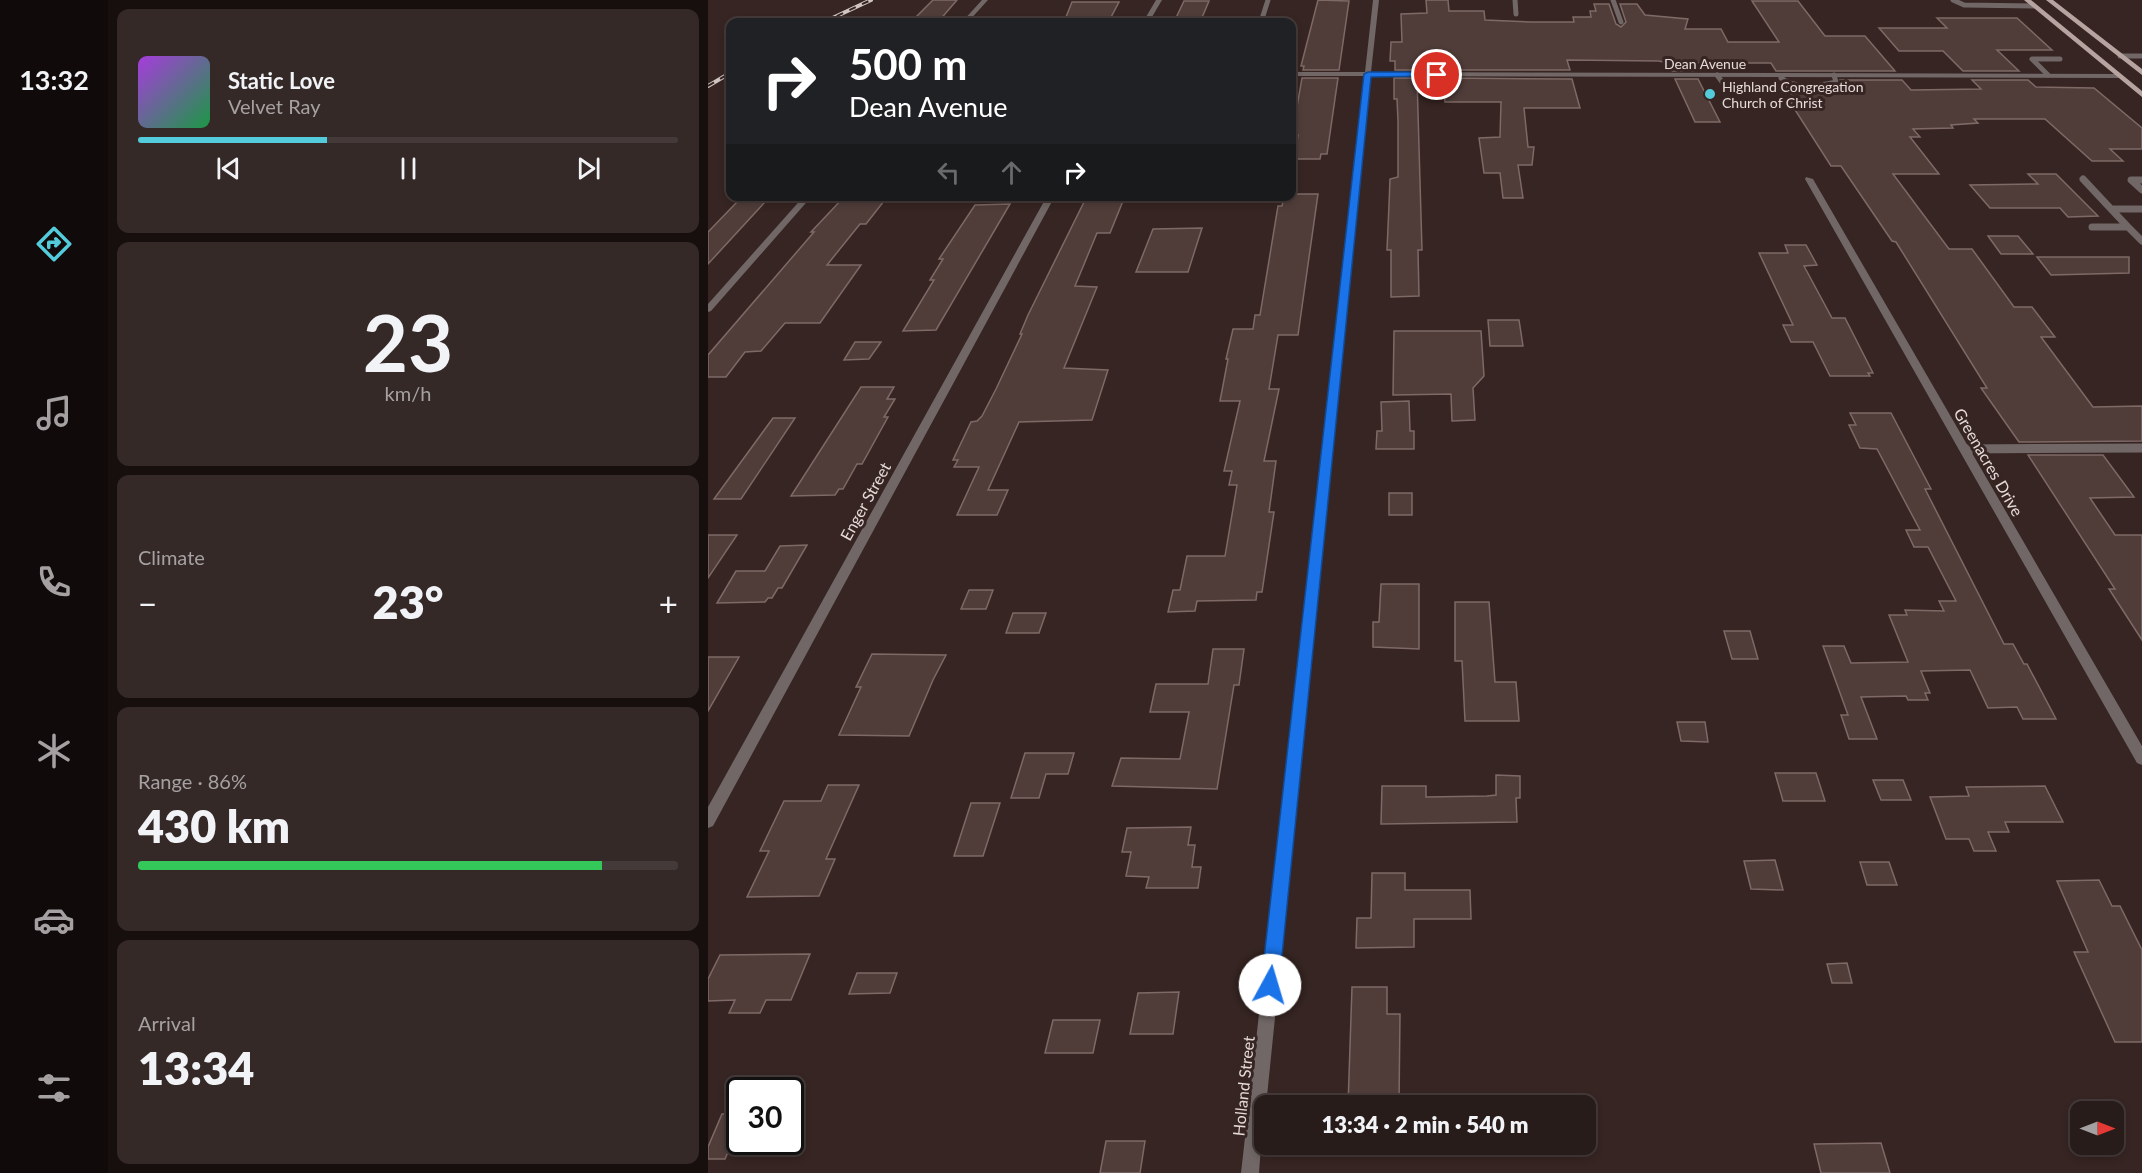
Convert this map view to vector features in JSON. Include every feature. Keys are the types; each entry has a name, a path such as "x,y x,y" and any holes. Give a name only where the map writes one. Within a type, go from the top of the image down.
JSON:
{"main road":[{"path":"2027,0 2142,95"},
{"path":"2049,0 2142,74"},
{"path":"2050,19 2075,30 2104,53 2120,56"},
{"path":"2118,75 2142,83"}],"street":[{"path":"969,18 985,0"},
{"path":"1148,18 1159,0"},
{"name":"Holland Street","path":"1250,1173 1376,0"},
{"name":"Dean Avenue","path":"1296,74 2118,75"},
{"name":"Greenacres Drive","path":"1809,179 2142,759"},
{"path":"708,309 805,201"},
{"name":"Enger Street","path":"708,821 1048,201"}],"lane":[{"path":"1262,18 1268,0"},
{"path":"1515,0 1516,14"},
{"path":"1614,0 1621,22"},
{"path":"1955,2 2034,6"},
{"path":"2120,56 2142,56"},
{"path":"2048,75 2032,59 2060,59"},
{"path":"1717,75 1725,86 1777,89 1785,83 1829,85 1836,82 1834,75"},
{"path":"1779,75 1785,83"},
{"path":"2083,179 2142,241"},
{"path":"2142,180 2131,180 2142,190"},
{"path":"2111,209 2142,209"},
{"path":"2092,227 2128,227"},
{"path":"1964,449 2142,448"}],"building":[{"path":"933,0 957,0 942,18 915,18"},
{"path":"1318,0 1349,1 1339,70 1303,70 1304,66 1301,66"},
{"path":"1426,0 1448,0 1449,11 1484,11 1485,20 1531,22 1574,22 1573,17 1591,17 1590,11 1596,11 1594,4 1609,4 1616,24 1621,27 1626,22 1620,4 1637,4 1645,15 1688,19 1685,29 1721,29 1728,42 1779,42 1752,1 1798,1 1825,36 1865,36 1895,71 1776,71 1771,63 1690,63 1694,71 1671,71 1667,63 1659,61 1567,60 1570,70 1441,70 1440,63 1417,64 1417,70 1395,70 1395,61 1390,61 1391,42 1402,42 1401,14 1427,13"},
{"path":"1184,1 1209,1 1202,18 1176,18"},
{"path":"1072,2 1119,2 1111,18 1066,18"},
{"path":"1937,18 2017,18 2052,50 1997,50 2019,71 1963,71 1943,51 1899,51 1879,28 1947,28"},
{"path":"1302,78 1338,78 1327,154 1321,154 1320,159 1296,159 1298,135 1296,135 1296,112"},
{"path":"1394,78 1417,78 1422,250 1418,250 1419,296 1391,297 1391,250 1387,250 1390,179 1398,177 1398,121 1397,99 1394,99"},
{"path":"1442,78 1572,79 1580,108 1524,108 1528,147 1534,147 1532,165 1518,165 1523,198 1503,198 1500,173 1484,173 1479,138 1500,137 1501,102 1445,102"},
{"path":"1675,79 1698,79 1720,122 1695,122"},
{"path":"1840,80 1902,80 1911,90 1981,89 1972,80 2028,80 2036,87 2094,88 2142,128 2142,149 2110,149 2123,161 2092,161 2045,119 1974,119 1978,123 1951,125 1953,128 1913,129 1920,137 1910,137 1939,174 1893,174 1949,249 1972,249 2014,307 2032,307 2055,337 2041,337 2093,407 2142,406 2142,441 2019,442 1981,388 1987,388 1896,242 1892,241 1841,166 1831,166 1790,102 1796,102 1787,87 1800,90 1823,90 1839,86"},
{"path":"2028,174 2056,174 2098,216 2068,217 2060,208 1990,208 1970,185 2038,184"},
{"path":"1296,194 1318,194 1298,335 1278,335 1269,389 1279,389 1264,461 1276,461 1269,512 1274,512 1262,592 1257,592 1256,600 1197,601 1195,611 1168,612 1173,590 1180,590 1187,556 1225,556 1237,485 1229,485 1232,471 1224,471 1240,401 1220,401 1228,359 1226,359 1233,329 1253,329 1255,315 1260,315 1278,206 1282,206 1283,201 1296,201"},
{"path":"840,201 884,201 866,224 860,224 827,265 861,265 820,323 785,323 761,351 745,352 726,377 708,377 708,355 814,232 811,232"},
{"path":"1085,201 1123,201 1110,233 1097,233 1075,286 1097,287 1064,368 1108,370 1092,420 1019,422 988,490 1008,490 997,515 957,515 979,467 954,467 958,460 953,460 971,422 977,421 982,416 996,389 1022,334 1020,334"},
{"path":"737,202 765,202 708,264 708,232"},
{"path":"1010,204 936,330 903,331 934,280 930,280 943,259 939,259 975,205"},
{"path":"1202,228 1188,272 1136,272 1153,229"},
{"path":"1988,236 2018,236 2033,254 2001,254"},
{"path":"1785,245 1806,245 1817,265 1804,266 1832,318 1845,318 1873,373 1868,373 1870,376 1830,376 1813,342 1791,342 1783,325 1793,325 1759,253 1788,253"},
{"path":"2037,257 2129,257 2129,273 2051,275"},
{"path":"1488,320 1519,320 1523,346 1490,346"},
{"path":"1394,331 1481,331 1484,376 1473,388 1475,420 1452,421 1451,394 1393,395"},
{"path":"855,342 881,342 869,359 844,360"},
{"path":"861,387 894,387 887,399 895,399 884,417 888,417 862,464 857,464 843,489 839,489 835,495 791,496"},
{"path":"1409,401 1410,431 1414,431 1414,449 1376,449 1377,431 1382,431 1381,402"},
{"path":"1850,413 1891,413 1931,489 1925,489 2004,644 2013,644 2024,664 2027,664 2056,719 2023,719 2017,707 1988,708 1970,670 1921,671 1930,693 1925,693 1928,700 1908,700 1906,696 1861,697 1877,739 1849,739 1841,715 1848,715 1823,646 1844,646 1851,663 1908,662 1889,615 1907,615 1905,610 1944,611 1939,601 1956,601 1928,547 1914,547 1906,530 1920,530 1877,449 1860,448 1849,425 1856,425"},
{"path":"773,418 795,418 741,499 714,499"},
{"path":"2028,455 2103,455 2134,497 2090,498 2115,535 2142,535 2142,640 2109,589 2115,589"},
{"path":"1389,493 1412,493 1412,515 1389,515"},
{"path":"708,535 737,535 708,578"},
{"path":"807,545 782,588 778,588 772,598 768,598 765,602 717,603 736,571 765,571 780,546"},
{"path":"1381,584 1419,584 1419,649 1373,647 1373,622 1379,622"},
{"path":"969,590 993,590 986,609 961,609"},
{"path":"1455,602 1489,602 1495,682 1516,682 1519,721 1465,721 1462,661 1455,661"},
{"path":"1013,613 1046,613 1039,633 1006,633"},
{"path":"1724,631 1750,631 1758,659 1732,659"},
{"path":"1213,649 1244,649 1239,685 1234,685 1217,789 1112,786 1121,758 1180,759 1189,712 1150,712 1156,684 1208,684"},
{"path":"872,654 946,655 909,736 839,735 861,687 856,687"},
{"path":"708,657 739,657 708,711"},
{"path":"1677,722 1705,722 1708,742 1681,741"},
{"path":"1025,753 1074,753 1068,774 1046,774 1039,798 1011,798"},
{"path":"1775,773 1816,773 1825,801 1783,801"},
{"path":"1496,775 1520,776 1520,798 1516,798 1517,822 1381,824 1382,786 1426,786 1426,797 1487,796 1496,795"},
{"path":"1873,780 1903,780 1911,800 1881,800"},
{"path":"828,785 859,785 826,859 835,859 819,896 747,897 769,851 760,851 784,801 821,801"},
{"path":"2045,786 2063,822 2005,822 2009,832 1988,832 1996,851 1974,851 1969,839 1946,839 1930,797 1969,796 1966,787"},
{"path":"971,803 1000,803 983,856 954,856"},
{"path":"1191,827 1188,845 1195,845 1192,867 1201,867 1198,888 1146,888 1149,877 1126,876 1131,852 1122,852 1127,828"},
{"path":"1775,860 1783,890 1751,889 1744,861"},
{"path":"1860,862 1889,862 1897,885 1867,885"},
{"path":"1372,873 1405,873 1405,890 1470,890 1471,919 1414,919 1414,947 1356,948 1357,918 1371,918"},
{"path":"2099,880 2112,906 2120,906 2142,950 2142,1042 2115,1042 2074,952 2088,952 2057,881"},
{"path":"810,954 791,1000 766,1000 760,1013 729,1013 735,1000 708,1001 708,979 720,955"},
{"path":"1847,963 1852,983 1832,983 1827,964"},
{"path":"857,973 897,973 890,993 849,994"},
{"path":"1352,987 1387,987 1387,1014 1400,1014 1399,1095 1348,1095"},
{"path":"1179,992 1173,1034 1130,1034 1138,993"},
{"path":"1053,1020 1100,1020 1093,1053 1045,1053"},
{"path":"722,1114 726,1114 727,1155 725,1159 708,1159 708,1147"},
{"path":"1106,1141 1145,1141 1140,1173 1100,1173"},
{"path":"1881,1143 1890,1173 1821,1173 1814,1144"}],"railway":[{"path":"833,18 871,0"},
{"path":"708,86 726,75"}],"place":[{"name":"Highland Congregation Church of Christ","path":"1710,94"}],"route":[{"path":"1270,985 1368,74 1437,75"}]}
